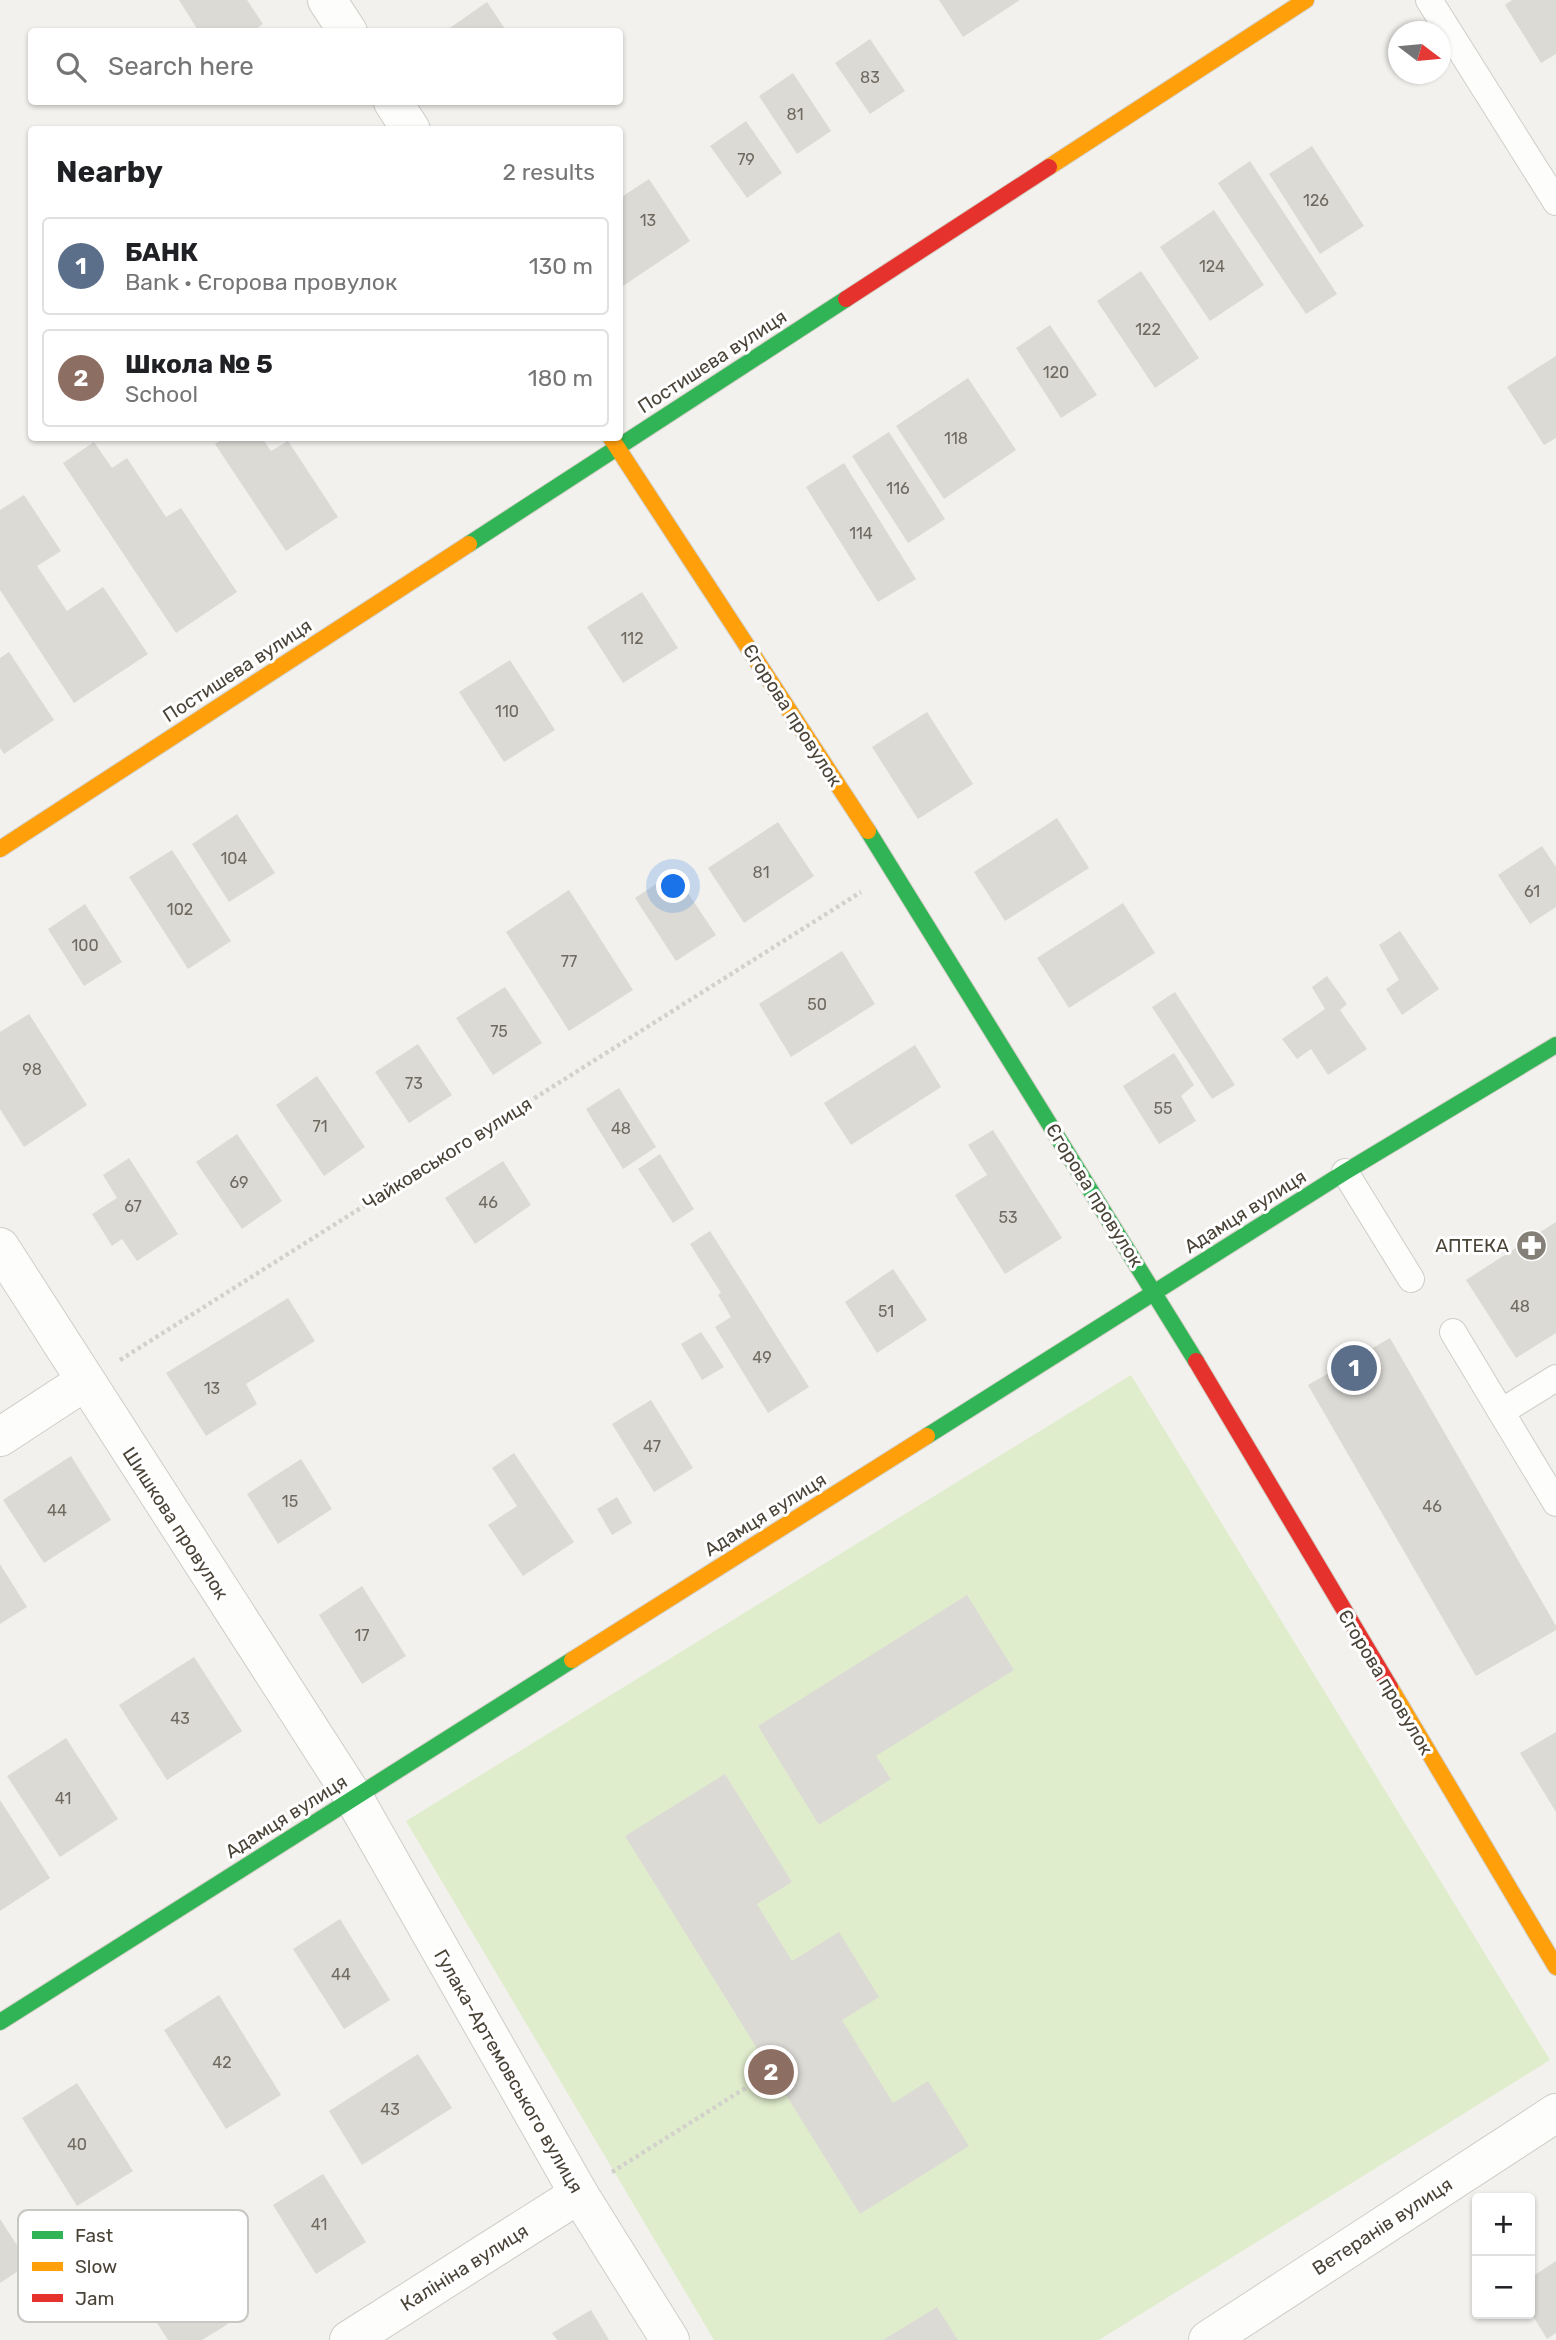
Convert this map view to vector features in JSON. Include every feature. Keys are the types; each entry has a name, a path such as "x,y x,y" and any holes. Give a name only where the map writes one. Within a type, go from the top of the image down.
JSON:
{"street":[{"path":"327,0 345,28"},
{"name":"Постишева вулиця","path":"623,437 1306,0"},
{"path":"395,105 408,126"},
{"name":"Постишева вулиця","path":"0,849 615,442"},
{"name":"Єгорова провулок","path":"615,442 895,870 1155,1292 1556,1967"},
{"name":"Адамця вулиця","path":"0,2022 1345,1172 1556,1045"},
{"name":"Шишкова провулок","path":"0,1247 84,1382 354,1798"},
{"path":"0,1437 84,1382"},
{"name":"Гулака-Артемовського вулиця","path":"354,1798 579,2194 670,2340"},
{"name":"Ветеранів вулиця","path":"1208,2340 1556,2112"},
{"name":"Калініна вулиця","path":"349,2340 579,2194"}],"lane":[{"path":"1429,0 1556,202"},
{"path":"1345,1172 1411,1279"},
{"path":"1453,1332 1556,1503"},
{"path":"1501,1412 1556,1378"}],"path":[{"name":"Чайковського вулиця","path":"84,1382 895,870"},
{"path":"579,2194 771,2072"}],"green space":[{"path":"1131,1375 1550,2060 1099,2340 714,2340 406,1821"}],"building":[{"path":"179,0 247,0 263,24 258,28 196,28"},
{"path":"939,0 1020,0 963,37"},
{"path":"1512,0 1556,0 1556,54 1541,63 1505,5"},
{"path":"487,2 504,28 450,28"},
{"path":"870,39 905,91 870,114 835,63"},
{"path":"793,73 831,131 797,154 759,96"},
{"path":"746,121 782,173 747,198 710,146"},
{"path":"1312,146 1364,226 1320,254 1269,174"},
{"path":"1250,161 1337,294 1306,314 1218,183"},
{"path":"649,179 690,241 623,286 623,196"},
{"path":"1214,210 1264,285 1210,321 1160,247"},
{"path":"1141,271 1199,358 1155,388 1097,301"},
{"path":"1050,325 1097,395 1061,418 1016,348"},
{"path":"1556,356 1556,438 1544,445 1507,387"},
{"path":"968,378 1016,450 944,499 896,426"},
{"path":"889,432 945,519 908,543 852,456"},
{"path":"220,441 264,441 271,451 288,441 338,517 286,551 215,444"},
{"path":"94,442 112,468 127,458 166,517 181,508 237,592 176,633 63,463"},
{"path":"844,463 916,579 878,602 806,487"},
{"path":"24,495 61,551 37,566 67,611 103,587 148,654 74,703 0,590 0,510"},
{"path":"642,592 678,648 623,683 587,627"},
{"path":"9,652 54,720 4,754 0,748 0,658"},
{"path":"510,660 555,730 504,762 459,692"},
{"path":"927,712 973,784 918,819 872,747"},
{"path":"237,814 275,873 229,902 192,844"},
{"path":"1057,818 1089,868 1005,921 974,872"},
{"path":"778,822 814,876 744,923 708,868"},
{"path":"1542,846 1556,867 1556,907 1530,924 1498,875"},
{"path":"172,850 231,941 188,969 129,877"},
{"path":"674,872 716,935 676,961 635,898"},
{"path":"569,890 633,990 569,1031 506,932"},
{"path":"1123,903 1155,953 1069,1008 1037,958"},
{"path":"85,904 122,962 84,986 48,929"},
{"path":"1400,931 1439,989 1402,1015 1386,989 1399,980 1379,945"},
{"path":"842,951 875,1004 791,1057 759,1004"},
{"path":"1327,976 1347,1004 1340,1010 1367,1049 1328,1075 1311,1049 1297,1059 1282,1039 1325,1009 1312,987"},
{"path":"505,987 542,1043 493,1075 456,1018"},
{"path":"1175,992 1235,1085 1212,1099 1152,1007"},
{"path":"29,1014 87,1105 24,1147 0,1109 0,1032"},
{"path":"418,1044 452,1095 409,1123 375,1072"},
{"path":"915,1045 941,1087 851,1145 824,1103"},
{"path":"1174,1053 1194,1085 1181,1096 1196,1121 1159,1144 1123,1086"},
{"path":"317,1076 365,1147 324,1176 276,1105"},
{"path":"619,1088 656,1147 623,1169 586,1109"},
{"path":"993,1130 1062,1238 1005,1274 955,1195 987,1175 968,1145"},
{"path":"237,1134 282,1201 242,1229 196,1162"},
{"path":"660,1154 694,1209 673,1223 638,1169"},
{"path":"129,1158 178,1234 137,1261 122,1239 112,1246 92,1214 117,1198 103,1175"},
{"path":"503,1161 531,1205 475,1244 445,1198"},
{"path":"1556,1222 1556,1333 1516,1358 1466,1280"},
{"path":"710,1231 809,1387 768,1413 715,1327 731,1317 718,1295 721,1293 690,1244"},
{"path":"893,1269 927,1320 877,1353 845,1302"},
{"path":"288,1298 315,1341 246,1384 257,1404 206,1436 166,1373"},
{"path":"701,1332 724,1367 702,1380 681,1344"},
{"path":"1390,1338 1556,1626 1556,1630 1476,1676 1308,1385"},
{"path":"651,1400 693,1468 654,1492 612,1424"},
{"path":"514,1453 574,1542 523,1576 488,1525 517,1506 492,1468"},
{"path":"71,1456 111,1520 44,1563 3,1500"},
{"path":"301,1459 332,1509 278,1544 247,1494"},
{"path":"617,1497 632,1523 612,1535 597,1509"},
{"path":"0,1564 27,1607 0,1624"},
{"path":"362,1586 406,1656 362,1684 319,1615"},
{"path":"967,1595 1014,1670 876,1756 891,1779 819,1825 758,1726"},
{"path":"194,1657 242,1731 167,1780 119,1705"},
{"path":"1556,1732 1556,1812 1520,1753"},
{"path":"66,1738 118,1819 60,1857 7,1776"},
{"path":"725,1774 792,1882 757,1904 792,1961 839,1932 879,1997 842,2020 893,2103 928,2081 969,2146 860,2214 625,1836"},
{"path":"0,1800 50,1878 0,1911"},
{"path":"340,1919 390,2000 344,2029 293,1949"},
{"path":"219,1995 281,2095 226,2129 164,2030"},
{"path":"418,2054 452,2108 362,2165 329,2111"},
{"path":"77,2083 133,2171 77,2206 22,2118"},
{"path":"323,2174 366,2242 316,2274 273,2205"},
{"path":"0,2219 18,2247 18,2271 0,2283"},
{"path":"1556,2261 1556,2333 1547,2339 1535,2319 1535,2275"},
{"path":"937,2307 958,2340 883,2340"},
{"path":"591,2310 609,2340 557,2340 552,2333"},
{"path":"156,2322 228,2324 202,2340 168,2340"}],"traffic: fast":[{"path":"469,544 846,299"},
{"path":"868,831 1196,1361"},
{"path":"927,1436 1345,1172 1556,1045"},
{"path":"0,2022 572,1660"}],"traffic: slow":[{"path":"1049,167 1306,0"},
{"path":"613,441 868,831"},
{"path":"0,849 469,544"},
{"path":"572,1660 927,1436"},
{"path":"1390,1687 1556,1967"}],"traffic: jam":[{"path":"846,299 1049,167"},
{"path":"1196,1361 1390,1687"}],"place":[{"name":"АПТЕКА","path":"1532,1245"},
{"name":"БАНК","path":"1354,1368"},
{"name":"Школа № 5","path":"771,2072"}]}
